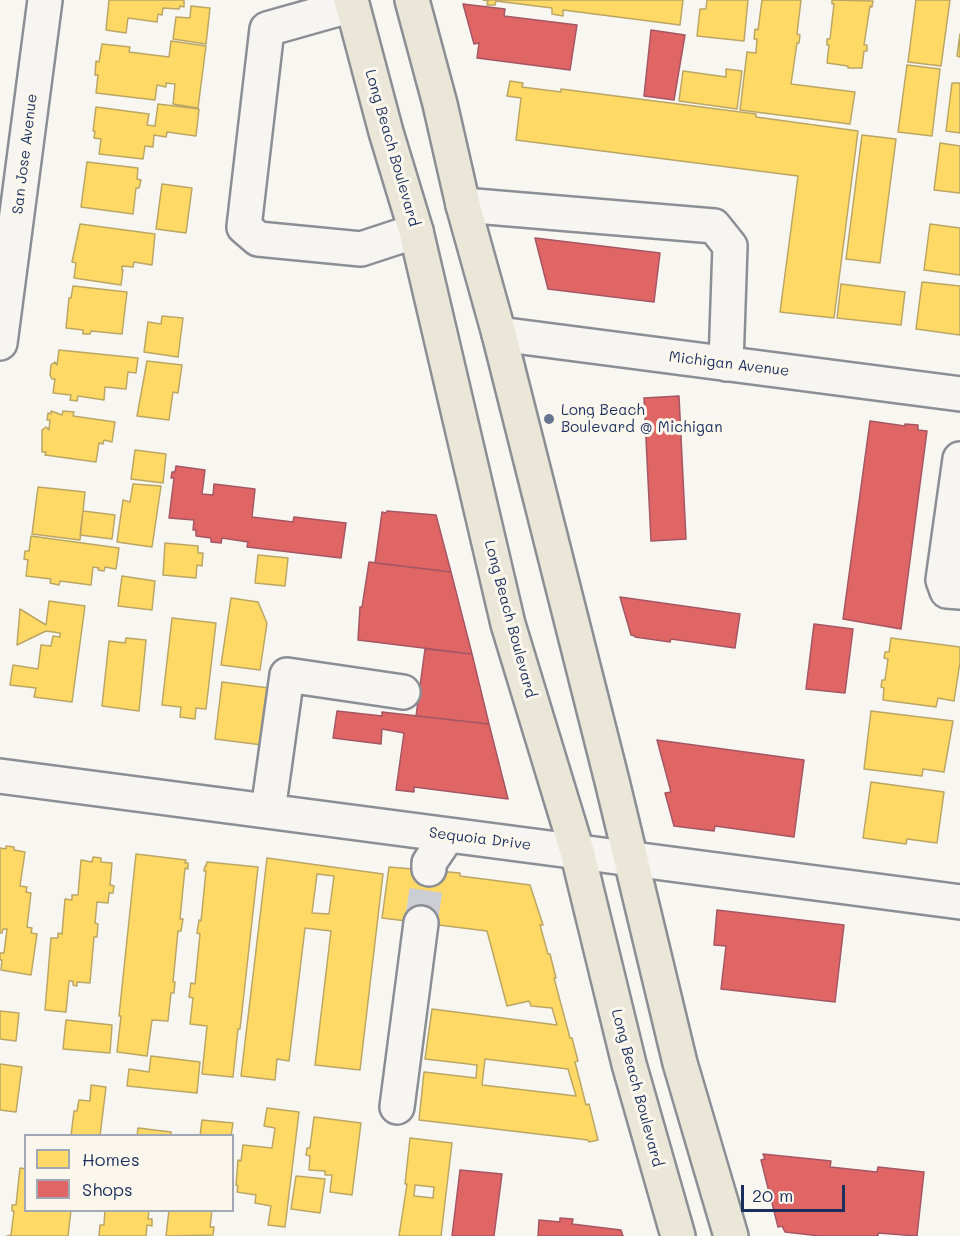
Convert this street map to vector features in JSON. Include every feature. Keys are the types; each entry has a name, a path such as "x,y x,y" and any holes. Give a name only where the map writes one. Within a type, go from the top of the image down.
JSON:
{"main road":[{"path":"412,0 610,770 680,1063 730,1236"},
{"name":"Long Beach Boulevard","path":"352,2 386,132 416,231 508,624 577,851 629,1064 678,1236"}],"street":[{"name":"San Jose Avenue","path":"0,343 45,0"},
{"path":"352,2 267,29 244,227 258,239 361,249 416,231"},
{"path":"463,204 714,226 730,246 726,364"},
{"name":"Michigan Avenue","path":"499,334 960,394"},
{"path":"953,592 943,580 960,459"},
{"path":"268,811 287,675 404,692"},
{"name":"Sequoia Drive","path":"0,776 960,902"},
{"path":"429,869 429,863 448,835"},
{"path":"397,1107 421,923"}],"building: Homes":[{"path":"109,0 184,0 184,7 163,8 162,15 158,14 157,22 128,18 126,33 106,30"},
{"path":"483,0 683,0 680,25 563,10 563,16 552,14 552,8 496,1 495,5 487,5 488,1"},
{"path":"707,0 748,0 744,41 697,36 700,9 706,9"},
{"path":"762,0 801,0 797,34 800,35 791,84 855,92 850,124 740,110 747,52 756,53 755,29 758,30"},
{"path":"832,0 873,1 872,7 870,6 864,45 867,45 867,51 864,51 862,68 848,68 848,66 827,63 829,45 827,45 827,39 830,39 834,4"},
{"path":"916,0 950,0 941,66 908,62"},
{"path":"191,6 210,8 206,44 173,39 176,17 190,18"},
{"path":"960,34 960,57 957,56"},
{"path":"171,41 206,46 198,108 173,104 175,84 166,83 166,87 157,85 155,100 96,93 98,75 95,75 96,61 99,62 102,44 130,47 129,52 169,57"},
{"path":"907,65 940,69 932,136 898,132"},
{"path":"726,69 742,71 737,109 679,101 683,71 726,77"},
{"path":"510,81 523,83 522,87 561,92 561,89 756,114 756,117 858,131 834,318 780,312 798,176 516,140 521,98 507,96"},
{"path":"952,83 960,83 960,133 946,131"},
{"path":"158,104 199,109 196,136 167,132 166,137 154,135 153,147 145,146 143,159 99,154 101,139 94,138 95,131 93,131 96,107 149,114 147,125 155,126"},
{"path":"862,135 896,139 880,263 846,259"},
{"path":"940,143 960,146 960,193 934,190"},
{"path":"87,162 138,168 137,179 141,180 139,188 136,188 133,214 81,207"},
{"path":"162,184 192,188 186,233 156,229"},
{"path":"80,224 155,234 152,265 134,262 133,267 122,266 121,285 74,278 76,263 72,262"},
{"path":"930,224 960,228 960,275 924,270"},
{"path":"922,282 960,286 960,335 916,329"},
{"path":"841,284 905,292 901,325 837,318"},
{"path":"73,286 127,292 122,334 91,331 90,334 83,334 83,330 66,328 69,298 71,298"},
{"path":"162,316 183,318 178,357 144,352 148,322 161,324"},
{"path":"59,350 138,358 136,373 128,372 126,389 105,387 104,400 78,396 77,401 70,400 71,395 53,393 55,379 52,379 50,375 51,365 55,362 57,365"},
{"path":"147,361 182,365 178,393 173,392 169,420 137,416"},
{"path":"51,411 62,415 63,411 74,412 73,416 115,422 112,442 104,440 103,444 99,443 96,462 45,455 46,452 42,452 42,430 46,427 49,430 50,420 47,420 48,413 51,414"},
{"path":"135,450 166,454 163,483 131,479"},
{"path":"133,484 161,486 152,547 117,542 123,500 130,502"},
{"path":"38,487 85,492 80,540 32,534"},
{"path":"83,511 115,515 112,539 80,535"},
{"path":"31,536 119,548 116,569 105,567 104,571 93,567 91,585 60,581 59,585 50,583 51,579 26,576 28,560 24,559 25,551 29,551"},
{"path":"165,543 198,546 198,553 203,553 202,566 197,565 196,578 163,575"},
{"path":"258,555 288,558 285,586 255,583"},
{"path":"122,576 155,581 152,610 118,606"},
{"path":"231,598 258,602 267,623 260,670 221,665"},
{"path":"49,601 85,606 72,702 34,697 36,688 10,685 13,665 38,669 41,645 51,646 53,636 60,637 60,633 46,631 17,645 20,609 46,625"},
{"path":"172,618 216,623 206,709 196,708 195,719 180,717 181,707 162,705"},
{"path":"126,638 146,640 139,711 102,706 109,641 125,643"},
{"path":"891,638 960,647 954,701 938,698 936,707 883,700 884,688 881,687 882,680 885,680 888,659 884,658 885,652 889,652"},
{"path":"222,682 269,688 262,745 215,739"},
{"path":"871,711 953,721 944,772 923,769 922,776 864,769"},
{"path":"871,782 944,792 937,843 907,839 906,844 863,838"},
{"path":"6,846 25,852 20,886 27,887 26,892 31,893 27,927 32,928 31,933 37,934 31,975 1,970 0,953 4,953 7,929 3,929 0,933 0,848 6,849"},
{"path":"136,854 186,860 185,863 188,863 188,869 185,868 180,919 183,919 181,931 178,931 174,993 171,993 168,1021 152,1020 147,1056 117,1052"},
{"path":"93,857 101,858 101,862 112,863 110,885 114,886 113,893 109,893 108,903 97,902 95,923 98,924 97,937 94,937 90,983 77,982 77,986 73,985 73,981 69,981 66,1012 45,1010 51,938 58,938 58,933 62,934 65,899 72,900 72,895 78,895 81,860 92,862"},
{"path":"267,858 383,874 360,1070 315,1065 331,931 305,928 289,1061 277,1059 275,1080 241,1076","holes":["317,874 334,876 329,914 312,913"]},
{"path":"207,862 258,867 233,1077 202,1074 207,1026 190,1024 193,998 189,997 191,983 195,984 200,934 197,933 199,920 201,921 206,871 204,871"},
{"path":"389,867 460,873 460,876 530,885 543,925 540,925 548,954 550,954 556,978 554,978 578,1061 575,1062 586,1105 589,1104 598,1140 589,1142 588,1140 419,1120 424,1072 476,1078 477,1065 425,1059 432,1009 557,1025 552,1008 531,1006 529,1001 507,1006 487,931 382,918","holes":["485,1059 568,1069 576,1096 482,1085"]},
{"path":"0,1011 19,1013 16,1041 0,1039"},
{"path":"66,1020 112,1025 110,1053 63,1049"},
{"path":"151,1056 200,1062 197,1093 127,1086 129,1069 149,1072"},
{"path":"0,1064 22,1067 16,1112 0,1110"},
{"path":"91,1085 106,1087 100,1134 71,1134 74,1111 77,1111 79,1100 90,1101"},
{"path":"267,1108 299,1112 285,1227 268,1225 271,1206 255,1203 256,1195 237,1192 238,1160 241,1161 243,1145 272,1148 275,1128 264,1126"},
{"path":"314,1117 361,1123 352,1195 330,1192 332,1175 325,1175 325,1171 309,1170 310,1156 306,1155 307,1148 310,1148"},
{"path":"202,1120 233,1123 231,1134 200,1134"},
{"path":"138,1128 171,1132 171,1134 137,1134"},
{"path":"410,1138 452,1143 441,1236 399,1236 407,1184 405,1184","holes":["415,1185 434,1187 433,1198 414,1196"]},
{"path":"20,1168 24,1169 24,1212 71,1212 68,1236 7,1236 11,1235 14,1211 12,1211 12,1205 16,1205"},
{"path":"296,1176 325,1179 320,1213 291,1209"},
{"path":"105,1212 149,1212 148,1219 152,1219 152,1226 147,1225 146,1236 99,1236 100,1225 104,1225"},
{"path":"169,1212 212,1212 210,1227 214,1227 213,1235 166,1236"}],"building: Shops":[{"path":"463,4 505,9 504,16 577,25 570,70 477,58 479,43 474,44"},
{"path":"651,30 685,35 674,100 644,96"},
{"path":"535,238 660,253 654,302 548,289"},
{"path":"679,396 686,539 651,541 644,398"},
{"path":"870,421 905,426 905,424 918,425 918,430 927,431 901,629 843,619"},
{"path":"176,466 205,470 202,494 213,495 214,484 255,489 252,517 293,522 294,517 346,523 341,558 247,547 248,542 222,538 221,543 211,542 211,538 196,536 196,530 193,530 194,520 169,518 174,478 171,478"},
{"path":"382,512 436,515 451,572 375,563"},
{"path":"369,562 451,572 472,654 358,640 360,607 362,607"},
{"path":"620,597 740,614 735,648 671,639 670,642 635,637 631,635"},
{"path":"814,624 853,629 845,693 806,689"},
{"path":"425,649 472,654 489,724 416,716"},
{"path":"337,711 382,716 382,712 489,724 508,799 414,787 414,792 396,790 404,733 382,729 381,744 333,738"},
{"path":"657,740 804,760 794,837 715,826 714,831 674,826 665,793 671,792"},
{"path":"717,910 844,925 835,1002 721,989 726,946 714,945"},
{"path":"763,1154 831,1161 830,1167 877,1172 878,1167 924,1172 917,1236 878,1233 878,1236 820,1236 785,1232 782,1226 778,1227 770,1195 774,1194 773,1191 769,1192 761,1160 765,1159"},
{"path":"460,1170 502,1174 494,1236 452,1236"},
{"path":"560,1218 573,1219 572,1224 621,1230 623,1236 538,1236 539,1220 560,1222"}],"tunnel":[{"path":"421,923 429,869"}],"place":[{"name":"Long Beach Boulevard @ Michigan","path":"549,419"}]}
